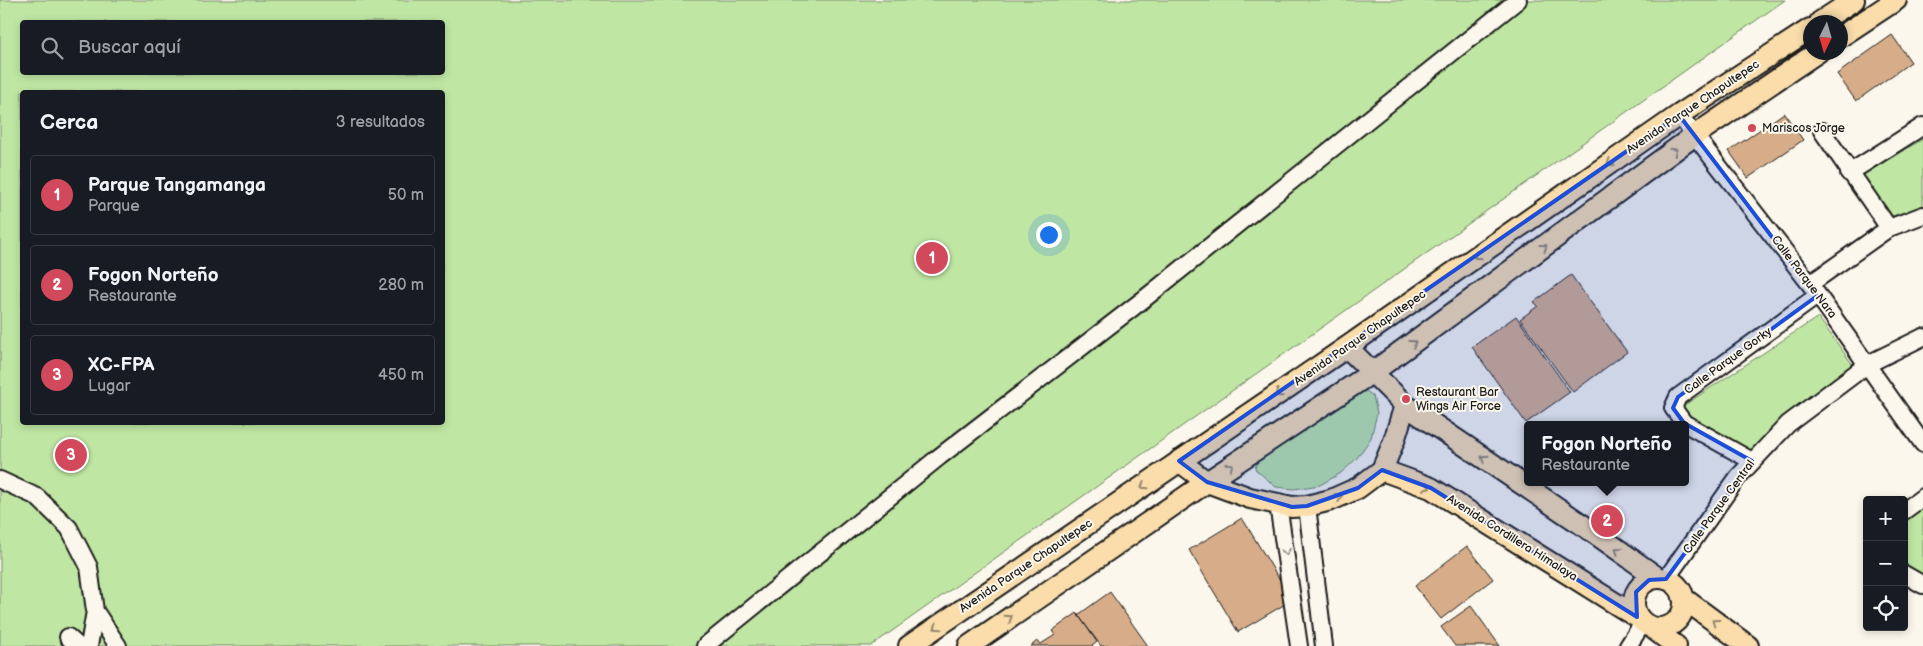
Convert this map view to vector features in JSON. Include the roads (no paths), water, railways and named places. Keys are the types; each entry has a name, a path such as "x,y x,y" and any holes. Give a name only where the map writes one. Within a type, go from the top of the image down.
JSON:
{"main road":[{"path":"1831,15 1854,0"},
{"path":"1848,32 1896,0"},
{"name":"Avenida Parque Chapultepec","path":"909,646 1347,347 1679,114 1803,34"},
{"name":"Avenida Parque Chapultepec","path":"970,646 1207,482 1373,372 1695,135 1806,60"},
{"path":"1347,347 1406,405 1524,485"},
{"path":"1180,461 1207,482 1250,498 1292,507 1307,506 1330,500 1358,488 1382,470 1406,405"},
{"name":"Avenida Cordillera Himalaya","path":"1382,470 1431,488 1644,622 1676,646"},
{"path":"1525,486 1662,579 1674,584 1680,590 1684,607 1681,615 1676,622 1660,628 1644,622 1634,609 1634,600 1636,592 1649,580 1662,579"},
{"path":"1683,598 1748,646"}],"street":[{"path":"705,646 945,452 1138,304 1518,0"},
{"name":"Calle Parque Nara","path":"1679,114 1868,364 1923,444"},
{"path":"1849,173 1923,126"},
{"path":"1822,131 1849,173 1889,228"},
{"path":"1813,290 1889,228 1923,215"},
{"name":"Calle Parque Gorky","path":"1683,421 1673,408 1678,397 1813,290"},
{"name":"Calle Parque Central","path":"1662,579 1738,477 1788,424 1868,364 1923,337"},
{"name":"Calle Parque Gorky","path":"1689,426 1752,461"},
{"path":"0,480 37,497 68,528 89,567 95,610 89,646"},
{"path":"1908,508 1923,498"},
{"path":"1278,504 1300,646"},
{"path":"1307,506 1324,646"},
{"path":"1908,576 1923,585"},
{"path":"95,610 118,646"},
{"path":"1628,646 1644,622"}],"place":[{"name":"Mariscos Jorge","path":"1752,128"},
{"name":"Parque Tangamanga","path":"932,258"},
{"name":"Restaurant Bar Wings Air Force","path":"1406,399"},
{"name":"XC-FPA","path":"71,455"},
{"name":"Fogon Norteño","path":"1607,521"}]}
